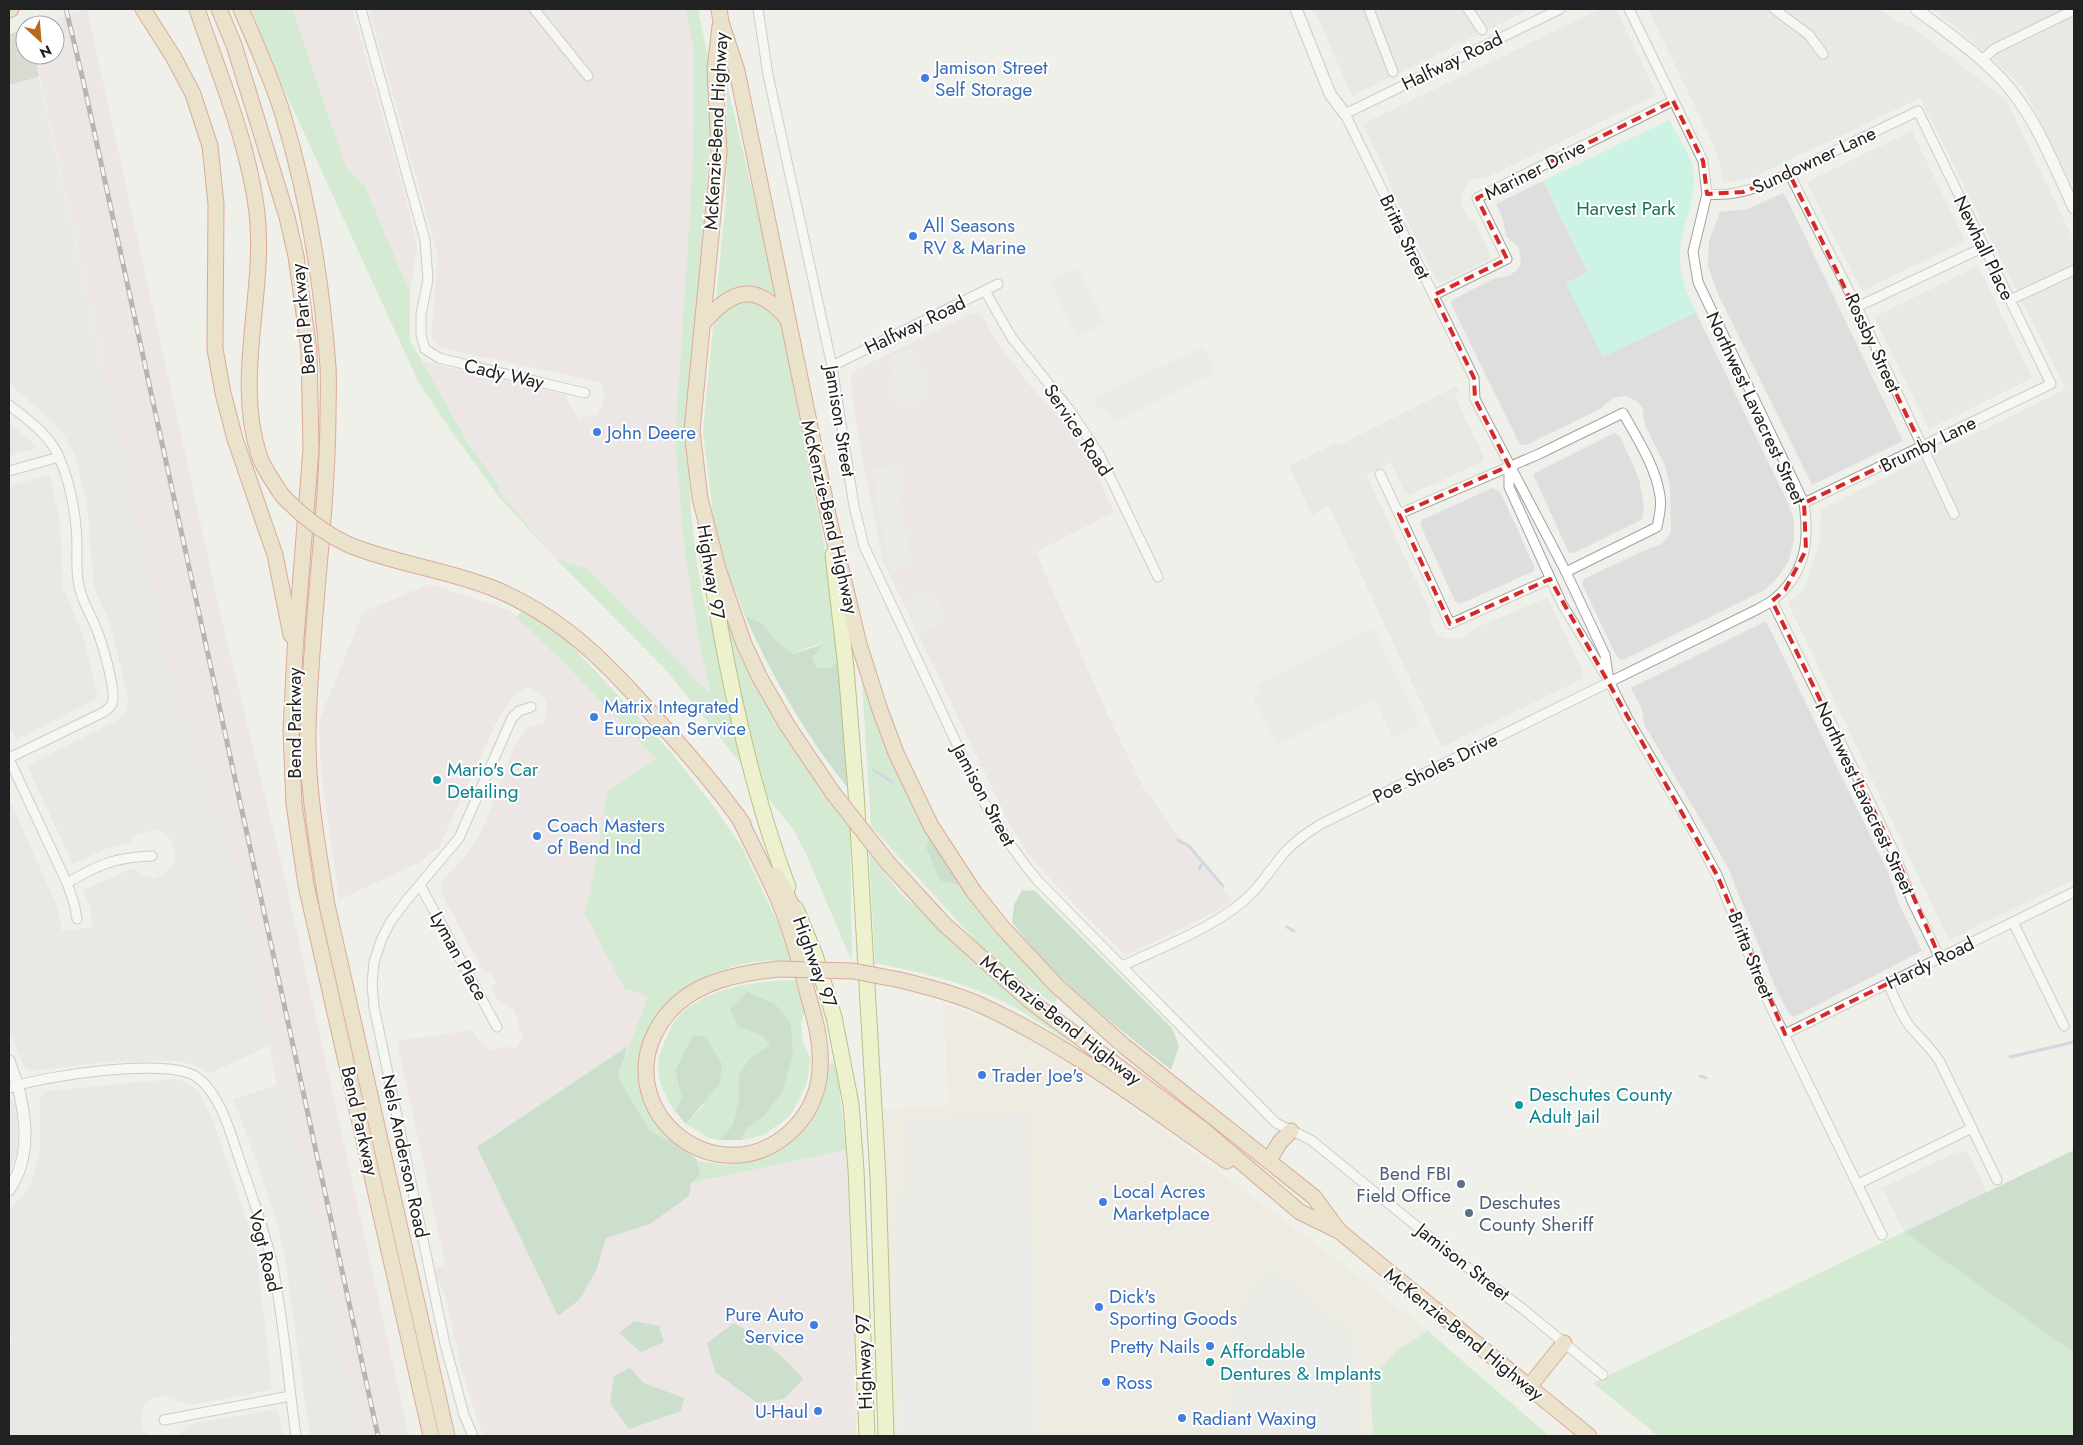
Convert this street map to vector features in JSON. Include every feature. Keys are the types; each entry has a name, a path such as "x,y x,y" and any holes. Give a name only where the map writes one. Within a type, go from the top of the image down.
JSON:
{"highway":[{"path":"143,9 174,58 193,94 210,146 216,204 215,349 223,393 235,438 275,555 294,651"},
{"path":"197,9 241,140 252,184 257,213 259,260 249,383 250,414 261,460 282,494 296,510 314,525 349,545 370,553 452,575 494,589 530,605 578,638 628,687 691,758 738,816 784,888 800,921"},
{"name":"Bend Parkway","path":"219,9 234,45 287,217 296,256 309,350 311,448 294,651 291,731 294,804 306,885 431,1436"},
{"name":"Bend Parkway","path":"241,9 265,65 282,113 305,198 318,275 328,368 325,505 312,651 308,735 318,851 327,905 447,1436"},
{"name":"McKenzie-Bend Highway","path":"720,16 737,70 829,519 867,671 896,753 931,826 969,885 1002,927 1028,956 1091,1018 1314,1197 1340,1231 1589,1436"},
{"name":"McKenzie-Bend Highway","path":"720,16 715,69 719,153 704,323 692,431 700,498 718,569 744,644 760,678 787,725 833,793 888,863 945,925 1001,976 1048,1015 1201,1128 1300,1212 1340,1231"},
{"path":"704,323 718,306 728,298 748,294 764,298 776,306 787,318"},
{"path":"738,816 776,896 798,955 818,1032 820,1069 814,1100 797,1126 783,1138 767,1148 742,1155 724,1156 700,1150 674,1132 661,1118 652,1100 646,1072 647,1058 653,1038 662,1020 672,1008 687,995 706,985 748,972 779,969 846,971 900,980 974,1002 1044,1038 1107,1079 1300,1212"},
{"path":"1269,1160 1280,1142 1291,1131"},
{"path":"1529,1387 1564,1344"}],"main road":[{"name":"Highway 97","path":"700,498 719,626 750,766 781,870 815,955 832,1008 840,1042 850,1104 856,1170 866,1436"},
{"name":"Highway 97","path":"829,519 846,668 856,792 878,1178 886,1436"},
{"path":"862,1312 873,1375 875,1436"}],"street":[{"name":"Cady Way","path":"361,9 425,240 428,280 421,314 421,335 425,349 439,358 585,393"},
{"path":"534,9 588,76"},
{"name":"Jamison Street","path":"758,9 768,75 832,366 854,506 864,546 979,791 1002,834 1019,859 1276,1123 1311,1140 1603,1375"},
{"name":"Britta Street","path":"1296,9 1330,94 1345,114 1474,378 1475,399 1566,572 1605,655 1609,681"},
{"path":"1369,9 1393,72"},
{"path":"1468,9 1482,30"},
{"name":"Halfway Road","path":"1345,114 1560,9"},
{"name":"Northwest Lavacrest Street","path":"1629,9 1703,161 1707,194 1693,252 1698,282 1804,504 1807,535 1806,550 1801,564 1785,590 1772,601 1894,852 1912,901 1940,958"},
{"path":"1774,9 1808,35 1824,54"},
{"path":"1916,9 1982,60 2011,90 2022,106 2074,208"},
{"path":"1982,60 1994,49 2074,10"},
{"name":"Mariner Drive","path":"1434,295 1507,259 1477,198 1673,101"},
{"name":"Sundowner Lane","path":"1707,194 1725,196 1743,192 1789,173 1918,111"},
{"name":"Newhall Place","path":"1918,111 2051,384"},
{"name":"Rossby Street","path":"1789,173 1857,307 1954,514"},
{"path":"1857,307 1984,247"},
{"path":"2010,300 2074,270"},
{"name":"Halfway Road","path":"832,366 998,284"},
{"name":"Service Road","path":"985,291 1012,338 1068,409 1098,454 1158,577"},
{"name":"Brumby Lane","path":"1804,504 2051,384"},
{"path":"9,405 37,427 47,438 59,457 76,528 78,582 82,598 99,634 113,692 112,704 104,712 9,758 66,883 74,902 77,918"},
{"path":"1399,514 1623,413 1654,472 1660,496 1657,527 1566,572"},
{"path":"9,471 59,457"},
{"name":"Britta Street","path":"1509,466 1509,487 1562,604 1609,681 1628,719 1687,819 1717,875 1766,998 1882,1235"},
{"path":"1380,474 1450,624 1550,579"},
{"name":"Poe Sholes Drive","path":"1122,966 1216,920 1232,910 1251,894 1302,836 1321,824 1772,601"},
{"name":"Nels Anderson Road","path":"473,1436 464,1415 445,1344 374,1007 372,984 374,962 382,938 391,921 459,838 512,718 519,711 531,707"},
{"path":"66,883 109,862 128,857 152,856"},
{"name":"Lyman Place","path":"420,886 497,1027"},
{"name":"Hardy Road","path":"1785,1034 2074,892"},
{"path":"2013,922 2064,1026"},
{"path":"1888,983 1906,1020 1934,1052 1940,1062 1997,1180"},
{"path":"9,1061 14,1086 24,1116 24,1150 17,1174 9,1190"},
{"name":"Vogt Road","path":"14,1086 82,1073 143,1069 186,1071 198,1077 210,1090 231,1134 265,1236 273,1267 296,1436"},
{"path":"1858,1184 1972,1128"},
{"path":"164,1420 290,1396"}],"highlighted area":[{"path":"1673,101 1703,161 1707,194 1743,192 1789,173 1922,447 1804,503 1806,550 1785,590 1772,601 1894,852 1940,958 1785,1034 1717,875 1550,579 1450,624 1399,514 1509,466 1475,399 1474,378 1434,295 1507,259 1477,198"}],"shaded area":[{"path":"87,9 222,621 279,853 409,1436 359,1436 292,1120 277,1085 242,889 172,682 37,65 65,65 65,16"},
{"path":"292,9 352,9 406,198 417,247 410,293 365,186 346,167"},
{"path":"369,9 527,9 585,80 594,74 541,9 686,9 694,51 694,128 675,439 683,538 698,638 711,696 588,569 556,559 497,489 499,485 468,443 422,361 565,395 579,420 594,414 596,416 604,403 600,382 441,348 431,337 438,256"},
{"path":"1314,9 1530,9 1352,96"},
{"path":"1600,9 1616,9 1657,95 1488,177 1469,181 1462,192 1461,204 1466,214 1474,222 1489,252 1490,259 1443,282 1437,281 1390,186 1387,174 1363,124"},
{"path":"1648,9 1879,9 1897,22 1911,26 2006,100 2074,241 2074,879 1949,940 1788,603 1805,587 1820,541 1821,509 2066,389 1920,98 1753,177 1740,181 1722,181 1719,160 1713,144"},
{"path":"1931,9 2074,9 2074,188 2023,87 1959,29"},
{"path":"15,32 15,65 37,65 39,77 9,85 9,34"},
{"path":"39,78 172,682 242,889 268,1026 271,1045 210,1073 195,1065 178,1061 106,1062 33,1071 25,1068 9,1030 9,798 58,909 62,931 92,927 91,909 83,890 134,868 142,875 153,879 166,873 175,863 175,853 169,837 157,829 136,835 130,842 107,848 73,864 27,766 118,720 125,713 128,698 110,623 94,587 87,503 75,456 60,429 9,384 9,85"},
{"path":"1912,131 1965,241 1862,291 1807,182"},
{"path":"1543,181 1588,272 1567,283 1603,357 1696,312 1794,519 1794,540 1789,560 1779,576 1765,590 1623,660 1619,659 1615,653 1582,584 1584,579 1662,544 1671,532 1670,486 1665,466 1645,425 1642,407 1638,402 1626,396 1613,398 1600,409 1526,445 1520,445 1451,304 1452,300 1493,279 1509,276 1518,269 1521,263 1519,248 1506,236 1503,219 1496,204"},
{"path":"1783,193 1903,441 1812,485 1717,292 1708,266 1709,241 1720,212 1748,209"},
{"path":"1978,266 2032,378 1929,429 1874,317"},
{"path":"1078,267 1106,323 1077,337 1050,281"},
{"path":"978,313 983,316 991,334 1029,384 1070,428 1089,458 1114,512 1036,552 1105,709 1143,787 1177,834 1232,899 1221,909 1131,953 1123,953 1053,882 1027,852 1010,825 883,561 861,451 851,375 856,370 969,315"},
{"path":"1203,346 1216,373 1114,422 1109,412 1097,406 1093,399"},
{"path":"911,348 928,385 920,389 924,398 900,409 888,383 896,379 887,359"},
{"path":"1457,386 1460,392 1454,395 1484,457 1482,462 1409,495 1405,493 1391,462 1366,474 1430,611 1432,626 1438,635 1447,639 1463,638 1475,628 1547,598 1584,674 1582,679 1442,747 1329,506 1312,515 1289,466 1336,443 1337,446"},
{"path":"9,423 32,442 37,448 9,456"},
{"path":"1614,433 1620,436 1639,479 1644,505 1643,518 1574,553 1569,553 1533,474"},
{"path":"901,464 905,491 899,493 912,567 890,571 872,469"},
{"path":"50,475 60,522 63,588 83,635 98,698 16,740 9,726 9,486"},
{"path":"1492,488 1500,491 1534,566 1534,571 1460,604 1455,601 1420,524 1422,520"},
{"path":"430,584 510,611 564,663 656,759 608,790 588,902 584,911 648,997 618,1076 680,1186 846,1150 856,1436 483,1436 462,1372 446,1299 434,1269 445,1264 397,1041 472,1030 479,1041 490,1050 503,1047 517,1048 524,1035 518,1031 518,1019 514,1010 508,1005 499,1002 491,987 496,984 490,972 485,974 441,892 442,881 467,854 482,830 516,743 525,729 545,723 547,705 543,695 529,687 514,694 496,723 439,847 418,863 339,900 321,772 319,721 363,612"},
{"path":"932,590 947,620 921,633 906,603"},
{"path":"1766,621 1888,872 1899,904 1922,951 1794,1017 1789,1014 1776,989 1729,870 1644,724 1642,709 1631,688"},
{"path":"1373,628 1420,725 1393,738 1374,699 1276,746 1252,698 1262,693 1258,684"},
{"path":"943,1003 1043,1042 1341,1263 1428,1331 1398,1350 1370,1379 1373,1436 894,1436 888,1229 881,1109 949,1105"},
{"path":"174,1079 189,1083 201,1096 213,1121 251,1233 257,1259 272,1387 269,1390 193,1405 161,1396 151,1399 143,1407 141,1419 143,1429 150,1436 9,1436 9,1347 12,1343 9,1331 9,1209 28,1190 35,1173 40,1145 40,1096 47,1091"},
{"path":"277,1085 292,1120 359,1436 310,1436 285,1258 277,1222 233,1100"},
{"path":"9,1100 15,1105 18,1127 16,1155 9,1172"},
{"path":"1028,1112 1035,1424 1024,1436 902,1436 897,1201 908,1187 905,1120"},
{"path":"1967,1151 1987,1192 1904,1232 1882,1188 1954,1153"},
{"path":"1273,1268 1354,1336 1356,1436 1289,1436 1289,1432 1234,1434 1231,1318"},
{"path":"274,1410 278,1411 283,1436 176,1436 187,1427 196,1423"}],"green space":[{"path":"251,9 292,9 346,167 365,186 410,293 410,341 468,443 499,486 497,489 556,559 499,497 418,381 272,63"},
{"path":"686,9 698,9 711,78 706,200 695,314 689,427 689,483 699,578 704,603 716,639 709,574 732,627 850,818 852,962 807,856 793,829 667,671 556,559 588,569 711,695 698,638 683,538 675,439 694,128 694,51"},
{"path":"727,84 777,295 753,287 732,291 716,299 726,201"},
{"name":"Harvest Park","path":"1669,120 1690,158 1694,175 1692,197 1681,240 1680,267 1689,298 1696,312 1603,357 1566,284 1588,272 1543,181"},
{"path":"748,299 771,307 780,318 828,564 843,661 827,668 817,668 812,658 823,644 809,647 793,654 778,643 762,623 745,616 726,568 713,513 703,432 713,326 723,311 736,303"},
{"path":"524,609 559,632 670,751 715,808 742,847 784,936 792,961 753,962 707,976 679,993 657,1015 647,1033 639,1062 675,1140 664,1138 649,1130 618,1076 648,997 624,988 584,912 588,902 608,790 656,759 564,663 516,617"},
{"path":"745,616 762,623 778,643 793,654 824,644 812,658 817,668 827,668 843,661 848,788 804,727 767,661"},
{"path":"863,678 930,836 926,848 940,881 961,886 995,932 1053,992 1057,999 1054,1004 982,948 871,826"},
{"path":"930,836 961,886 940,881 926,848"},
{"path":"869,853 901,894 955,938 1073,1045 1024,1013 977,990 943,979 875,963"},
{"path":"1022,890 1035,891 1172,1028 1179,1046 1171,1070 1087,1001 1029,943 1012,922 1014,905"},
{"path":"795,980 804,1012 801,1023 803,1043 811,1060 806,1086 790,1116 764,1135 742,1140 747,1128 764,1116 783,1092 793,1053 791,1023 738,1027 763,1036 771,1045 750,1058 739,1074 739,1099 732,1126 719,1140 709,1138 686,1124 704,1105 684,1056 675,1071 682,1098 675,1111 665,1095 658,1070 660,1052 672,1025 683,1012 696,1002 711,995 745,985"},
{"path":"747,992 775,1004 791,1023 793,1053 783,1092 764,1116 747,1128 742,1140 719,1140 732,1126 739,1099 739,1074 750,1058 770,1045 763,1036 738,1027 730,1009"},
{"path":"693,1035 706,1037 722,1064 720,1083 686,1124 675,1111 682,1098 675,1071"},
{"path":"628,1046 618,1076 649,1130 664,1138 675,1140 697,1160 700,1175 691,1183 689,1196 650,1224 606,1238 596,1271 579,1300 558,1316 477,1147"},
{"path":"832,1061 837,1069 846,1150 691,1183 700,1175 697,1160 716,1164 735,1164 753,1161 771,1155 787,1146 801,1134 813,1119 821,1102 827,1071"},
{"path":"2074,1150 2074,1353 1904,1232"},
{"path":"1904,1232 2074,1353 2074,1436 1658,1436 1593,1383"},
{"path":"634,1321 659,1326 664,1342 641,1352 619,1333"},
{"path":"734,1323 771,1348 788,1362 803,1379 784,1399 757,1403 715,1372 707,1343"},
{"path":"1428,1331 1549,1436 1373,1436 1370,1379 1398,1350"},
{"path":"630,1368 644,1383 684,1398 681,1411 629,1429 610,1403 614,1376"}],"waterway":[{"path":"874,770 892,782"},
{"path":"1177,840 1188,845 1223,886"},
{"path":"1199,869 1203,862"},
{"path":"1287,927 1294,931"},
{"path":"2010,1057 2074,1042"},
{"path":"1700,1076 1706,1078"}],"railway":[{"path":"66,9 378,1436"}],"place":[{"name":"Jamison Street Self Storage","path":"925,78"},
{"name":"All Seasons RV & Marine","path":"913,236"},
{"name":"John Deere","path":"597,432"},
{"name":"Matrix Integrated European Service","path":"594,717"},
{"name":"Mario's Car Detailing","path":"437,780"},
{"name":"Coach Masters of Bend Ind","path":"537,836"},
{"name":"Trader Joe's","path":"982,1075"},
{"name":"Deschutes County Adult Jail","path":"1519,1105"},
{"name":"Bend FBI Field Office","path":"1461,1184"},
{"name":"Local Acres Marketplace","path":"1103,1202"},
{"name":"Deschutes County Sheriff","path":"1469,1213"},
{"name":"Dick's Sporting Goods","path":"1099,1307"},
{"name":"Pure Auto Service","path":"814,1325"},
{"name":"Pretty Nails","path":"1210,1346"},
{"name":"Affordable Dentures & Implants","path":"1210,1362"},
{"name":"Ross","path":"1106,1382"},
{"name":"U-Haul","path":"818,1411"},
{"name":"Radiant Waxing","path":"1182,1418"}]}
